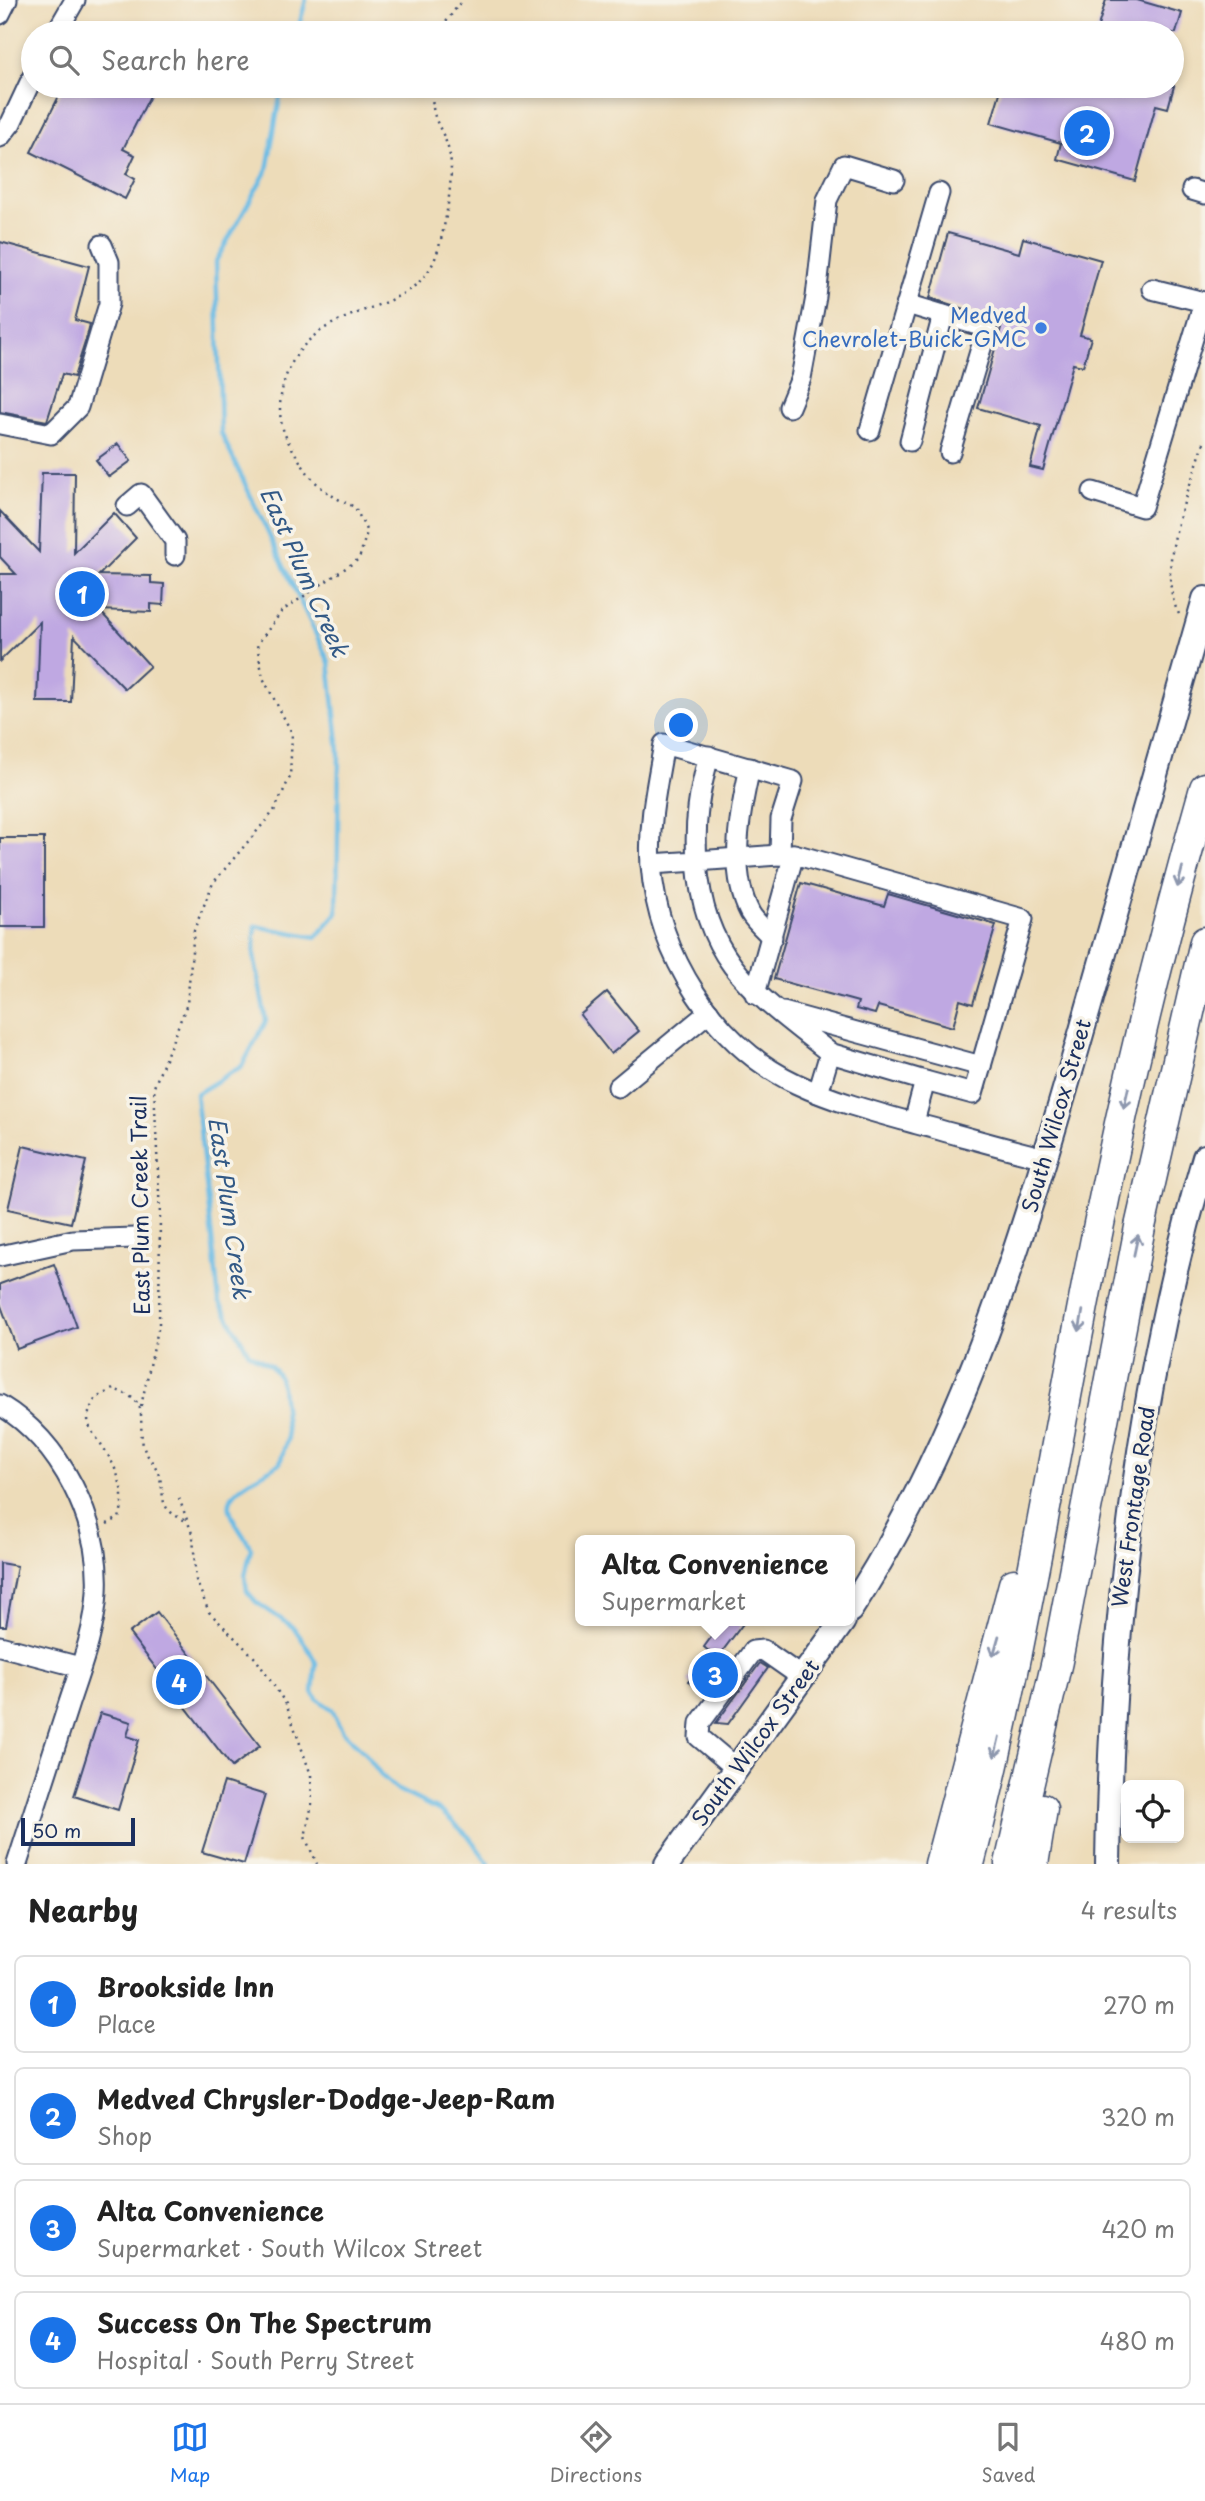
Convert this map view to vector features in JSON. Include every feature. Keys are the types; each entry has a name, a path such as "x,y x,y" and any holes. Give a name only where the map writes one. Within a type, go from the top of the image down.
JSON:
{"highway":[{"path":"969,1864 1027,1611 1125,1102 1176,891 1205,788"},
{"path":"1010,1864 1057,1661 1126,1294 1173,1073 1205,943"},
{"path":"1033,1864 1126,1294"},
{"path":"940,1864 1072,1368"}],"main road":[{"name":"South Wilcox Street","path":"855,1602 922,1488 956,1414 1007,1276 1045,1158 1205,599"},
{"name":"West Frontage Road","path":"1108,1864 1113,1691 1130,1518 1161,1337 1205,1157"},
{"name":"South Wilcox Street","path":"667,1864 839,1626"}],"street":[{"path":"0,14 8,0"},
{"path":"63,21 75,0"},
{"path":"0,137 11,123 23,98"},
{"path":"789,407 802,378 816,297 827,200 844,165 894,180"},
{"path":"870,430 939,193"},
{"path":"0,424 51,434 78,407 108,304 109,262 102,245"},
{"path":"1093,492 1142,507 1204,302 1152,289"},
{"path":"907,304 987,328 950,452"},
{"path":"909,441 943,315"},
{"path":"127,506 141,494 175,541 175,555"},
{"path":"755,994 772,937 787,855 781,819 793,781 664,744 652,807 651,864 664,932 689,984 709,1012 751,1055 772,1071 818,1093 1045,1158"},
{"path":"651,864 697,861 739,858 787,855 1023,919 974,1094 830,1053 755,994 737,975 714,934 699,893 697,861 694,829 698,795 709,756"},
{"path":"750,768 737,826 742,888 750,913 772,937"},
{"path":"775,1009 981,1066"},
{"path":"618,1087 709,1012"},
{"path":"818,1093 830,1053"},
{"path":"914,1122 925,1081"},
{"path":"0,1256 74,1240 135,1238"},
{"path":"0,1405 45,1444 73,1487 88,1530 97,1573 97,1593 80,1667 17,1864"},
{"path":"0,1646 80,1667"},
{"path":"737,1769 699,1737 700,1723 752,1651 763,1650 803,1678"}],"path":[{"path":"446,21 461,0"},
{"name":"East Plum Creek Trail","path":"188,1522 172,1515 162,1501 159,1478 143,1442 141,1406 159,1325 160,1216 154,1087 187,1004 194,930 213,883 274,811 290,777 292,733 264,678 257,645 282,611 359,559 367,532 355,507 329,496 311,481 280,427 280,398 291,360 321,328 412,290 433,262 445,223 450,156 430,109 431,98"},
{"path":"1180,617 1169,592 1168,579 1173,549 1205,439"},
{"path":"88,1530 119,1518 123,1507 119,1478 109,1456 89,1426 90,1407 103,1392 113,1389 133,1398 141,1406"},
{"path":"180,1498 195,1549 196,1580 209,1612 256,1659 286,1704 310,1775 312,1804 305,1837 317,1864"}],"building":[{"path":"1106,0 1137,0 1182,13 1180,21 1100,21"},
{"path":"58,98 149,98 123,149 135,155 126,174 135,179 125,199 31,152"},
{"path":"998,98 1171,98 1168,108 1156,105 1135,181 1057,159 1061,143 991,123"},
{"name":"Medved Chevrolet-Buick-GMC","path":"948,233 1019,253 1023,238 1101,260 1080,335 1091,338 1083,366 1073,364 1043,470 1030,467 1041,426 978,408 1003,321 930,298"},
{"path":"0,242 89,266 75,320 90,324 87,336 74,377 62,374 47,421 0,412"},
{"path":"118,444 131,461 109,477 96,460"},
{"path":"42,473 75,473 74,553 114,513 136,538 99,575 151,576 151,583 164,584 163,605 151,604 151,612 99,610 150,666 125,689 74,636 71,702 37,702 40,622 0,661 0,574 16,574 0,557 0,511 39,552"},
{"path":"0,838 44,838 44,927 0,927"},
{"path":"801,883 884,906 888,894 996,925 973,1004 960,1000 953,1027 878,1006 875,1014 856,1009 858,1002 774,979"},
{"path":"607,992 639,1031 611,1054 580,1015"},
{"path":"23,1146 86,1161 71,1223 8,1209"},
{"path":"54,1264 77,1327 17,1349 0,1303 0,1284"},
{"path":"0,1563 17,1566 6,1626 0,1626"},
{"path":"157,1612 260,1746 232,1767 129,1633"},
{"path":"719,1626 741,1626 718,1657 728,1664 706,1694 688,1681 709,1651 704,1647"},
{"path":"760,1663 768,1668 728,1724 716,1723"},
{"path":"100,1713 131,1722 127,1736 139,1740 118,1810 74,1796"},
{"path":"224,1782 265,1795 244,1864 202,1852"}],"waterway":[{"name":"East Plum Creek","path":"300,21 306,0"},
{"name":"East Plum Creek","path":"280,98 267,170 216,261 221,433 329,662 339,751 337,913 316,937 255,926 254,956 266,1021 242,1066 196,1094 219,1301 249,1353 271,1366 278,1375 282,1387 287,1439 280,1463 240,1488 230,1501 230,1509 251,1548 245,1576 247,1591 256,1602 294,1628 308,1648 316,1663 313,1692 317,1699 332,1709 343,1732 363,1751 382,1776 396,1789 442,1812 470,1838 489,1864"}],"place":[{"name":"Medved Chrysler-Dodge-Jeep-Ram","path":"1087,133"},
{"name":"Medved Chevrolet-Buick-GMC","path":"1041,328"},
{"name":"Brookside Inn","path":"82,594"},
{"name":"Alta Convenience","path":"715,1675"},
{"name":"Success On The Spectrum","path":"179,1682"}]}
